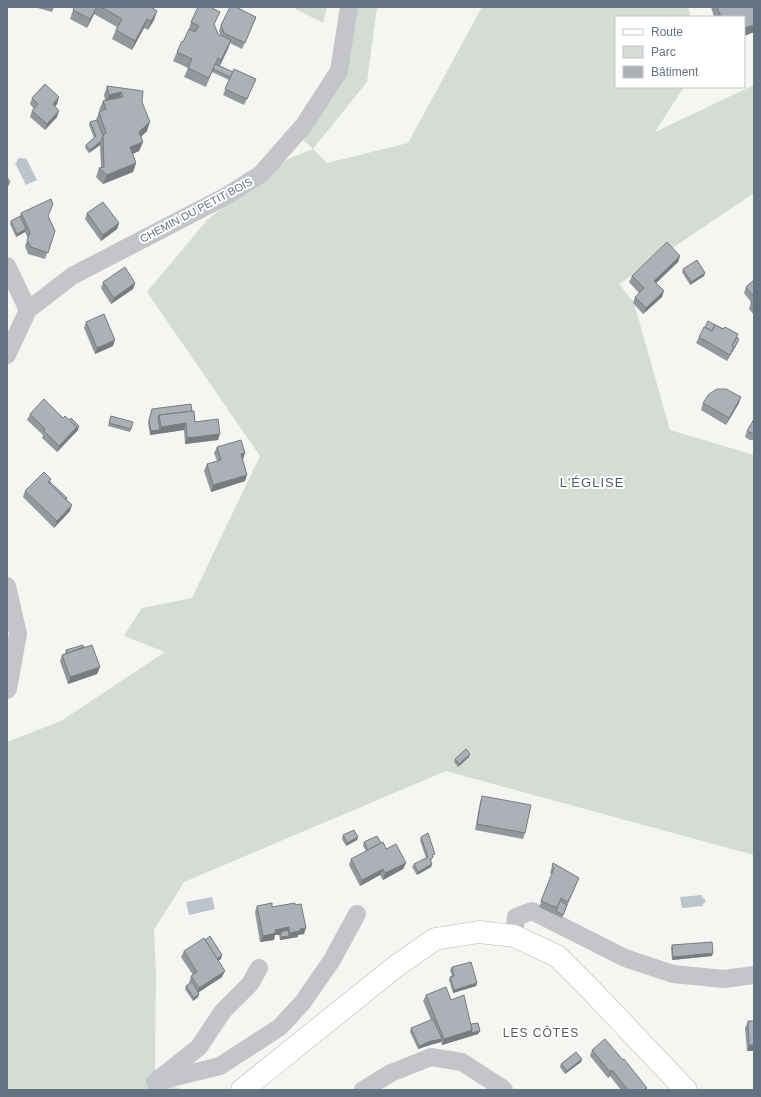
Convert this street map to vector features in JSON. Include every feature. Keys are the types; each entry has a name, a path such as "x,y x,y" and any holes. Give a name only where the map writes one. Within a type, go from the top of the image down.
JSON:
{"main road":[{"path":"242,1090 395,967 436,939 479,932 514,936 557,956 686,1090"}],"street":[{"name":"CHEMIN DU PETIT BOIS","path":"7,355 28,310 72,276 228,195 261,174 304,126 339,71 349,7"},
{"path":"7,266 28,310"},
{"path":"7,586 18,634 7,690"},
{"path":"514,936 516,916 532,911 625,958 673,974 724,979 754,975"},
{"path":"153,1086 220,1066 280,1027 303,1002 332,960 357,914"},
{"path":"153,1086 199,1047 223,1011 250,984 259,968"},
{"path":"363,1090 391,1073 431,1057 462,1062 504,1090"}],"green space":[{"path":"292,7 327,7 323,23"},
{"path":"352,7 377,7 367,82 313,149 303,140 346,74"},
{"path":"482,7 688,7 691,16 615,16 615,88 683,88 655,132 754,85 754,193 619,284 634,303 670,430 754,455 754,855 446,771 184,882 154,930 156,975 155,1082 185,1090 7,1090 7,742 61,721 165,652 124,636 142,608 192,598 260,456 147,292 208,219 288,159 313,149 327,163 408,143"}],"shaded area":[{"path":"19,158 26,158 37,180 26,185 15,163"},
{"path":"702,895 702,898 706,901 703,906 682,908 680,897"},
{"path":"212,897 215,909 189,915 186,902"}],"building":[{"path":"74,7 97,7 90,19 73,10"},
{"path":"101,7 151,7 157,11 151,21 147,19 135,41 116,30 122,19"},
{"path":"198,7 210,7 220,12 214,24 218,34 231,40 221,60 218,58 209,78 188,68 192,59 177,52 189,29 195,32 199,26 191,22"},
{"path":"230,7 236,7 256,17 245,43 224,33 221,25"},
{"path":"717,7 754,7 754,25 745,28 745,16 721,16"},
{"path":"215,64 233,72 230,77 213,69"},
{"path":"234,69 256,79 247,99 225,89"},
{"path":"45,84 59,97 53,104 59,111 47,124 32,111 38,104 32,98"},
{"path":"107,86 143,91 142,102 150,122 139,132 143,142 130,147 136,163 107,175 99,168 104,167 103,136 106,133 99,112 106,109 103,101 123,97 121,92 109,95"},
{"path":"97,120 103,136 101,141 90,150 86,145 96,136 90,122"},
{"path":"7,177 10,182 7,184"},
{"path":"51,199 53,204 48,216 55,231 48,253 31,247 27,240 30,232 21,213"},
{"path":"103,202 119,223 103,235 87,213"},
{"path":"20,216 26,229 17,234 11,221"},
{"path":"667,242 680,256 654,281 664,291 646,308 635,297 644,288 632,276"},
{"path":"697,260 705,273 691,282 683,269"},
{"path":"125,267 135,283 114,298 103,282"},
{"path":"754,280 754,297 746,287"},
{"path":"104,314 115,340 97,348 86,322"},
{"path":"708,321 723,329 715,325 712,331 705,327"},
{"path":"715,325 723,329 725,327 738,334 732,346 734,347 730,355 699,337 704,327 712,331"},
{"path":"737,337 739,339 733,350 734,347 732,346"},
{"path":"717,389 726,389 741,397 729,418 703,403 709,394"},
{"path":"44,399 63,418 65,416 77,427 59,446 30,414"},
{"path":"191,404 192,411 159,415 160,430 151,431 149,420 152,409"},
{"path":"194,411 195,422 218,419 220,434 187,438 186,423 161,427 159,415"},
{"path":"111,416 133,422 131,429 109,423"},
{"path":"71,418 79,426 76,430 77,427 69,420"},
{"path":"754,419 754,434 747,431"},
{"path":"241,440 245,453 241,454 247,475 213,485 207,464 221,460 217,447"},
{"path":"44,472 51,479 48,482 72,505 57,521 25,491"},
{"path":"50,482 67,498 65,499 49,483"},
{"path":"83,645 84,647 67,653 66,650"},
{"path":"92,645 100,667 70,677 62,655"},
{"path":"466,749 470,754 459,764 455,759"},
{"path":"482,796 531,805 525,833 477,824"},
{"path":"354,830 358,837 347,843 343,835"},
{"path":"428,833 435,854 432,855 433,857 430,860 432,864 418,872 414,864 428,857 421,837"},
{"path":"377,836 381,843 368,850 364,842"},
{"path":"383,842 386,849 396,844 406,863 385,873 383,869 362,880 351,859"},
{"path":"553,863 579,878 568,902 561,898 557,908 541,901 554,868 552,866"},
{"path":"560,901 567,905 563,915 556,911"},
{"path":"272,903 272,907 295,903 295,905 301,904 306,928 290,933 289,927 275,930 276,933 263,936 257,906"},
{"path":"288,930 289,936 281,937 281,932"},
{"path":"210,936 222,955 217,959 205,940"},
{"path":"204,938 225,971 199,988 191,976 197,972 184,951"},
{"path":"712,942 713,953 673,957 672,945"},
{"path":"471,962 477,983 454,990 450,977 454,976 452,967"},
{"path":"192,982 199,994 194,998 186,986"},
{"path":"446,987 451,1000 464,995 472,1030 444,1039 426,995"},
{"path":"433,1019 442,1039 431,1041 419,1046 411,1028"},
{"path":"748,1021 754,1021 754,1045 749,1045"},
{"path":"478,1023 480,1031 471,1033 471,1024"},
{"path":"605,1039 623,1060 624,1059 647,1088 644,1090 628,1090 612,1070 610,1072 592,1050"},
{"path":"576,1052 582,1059 567,1071 561,1064"}],"district":[{"name":"L'ÉGLISE","path":"592,482"},
{"name":"LES CÔTES","path":"541,1033"}]}
